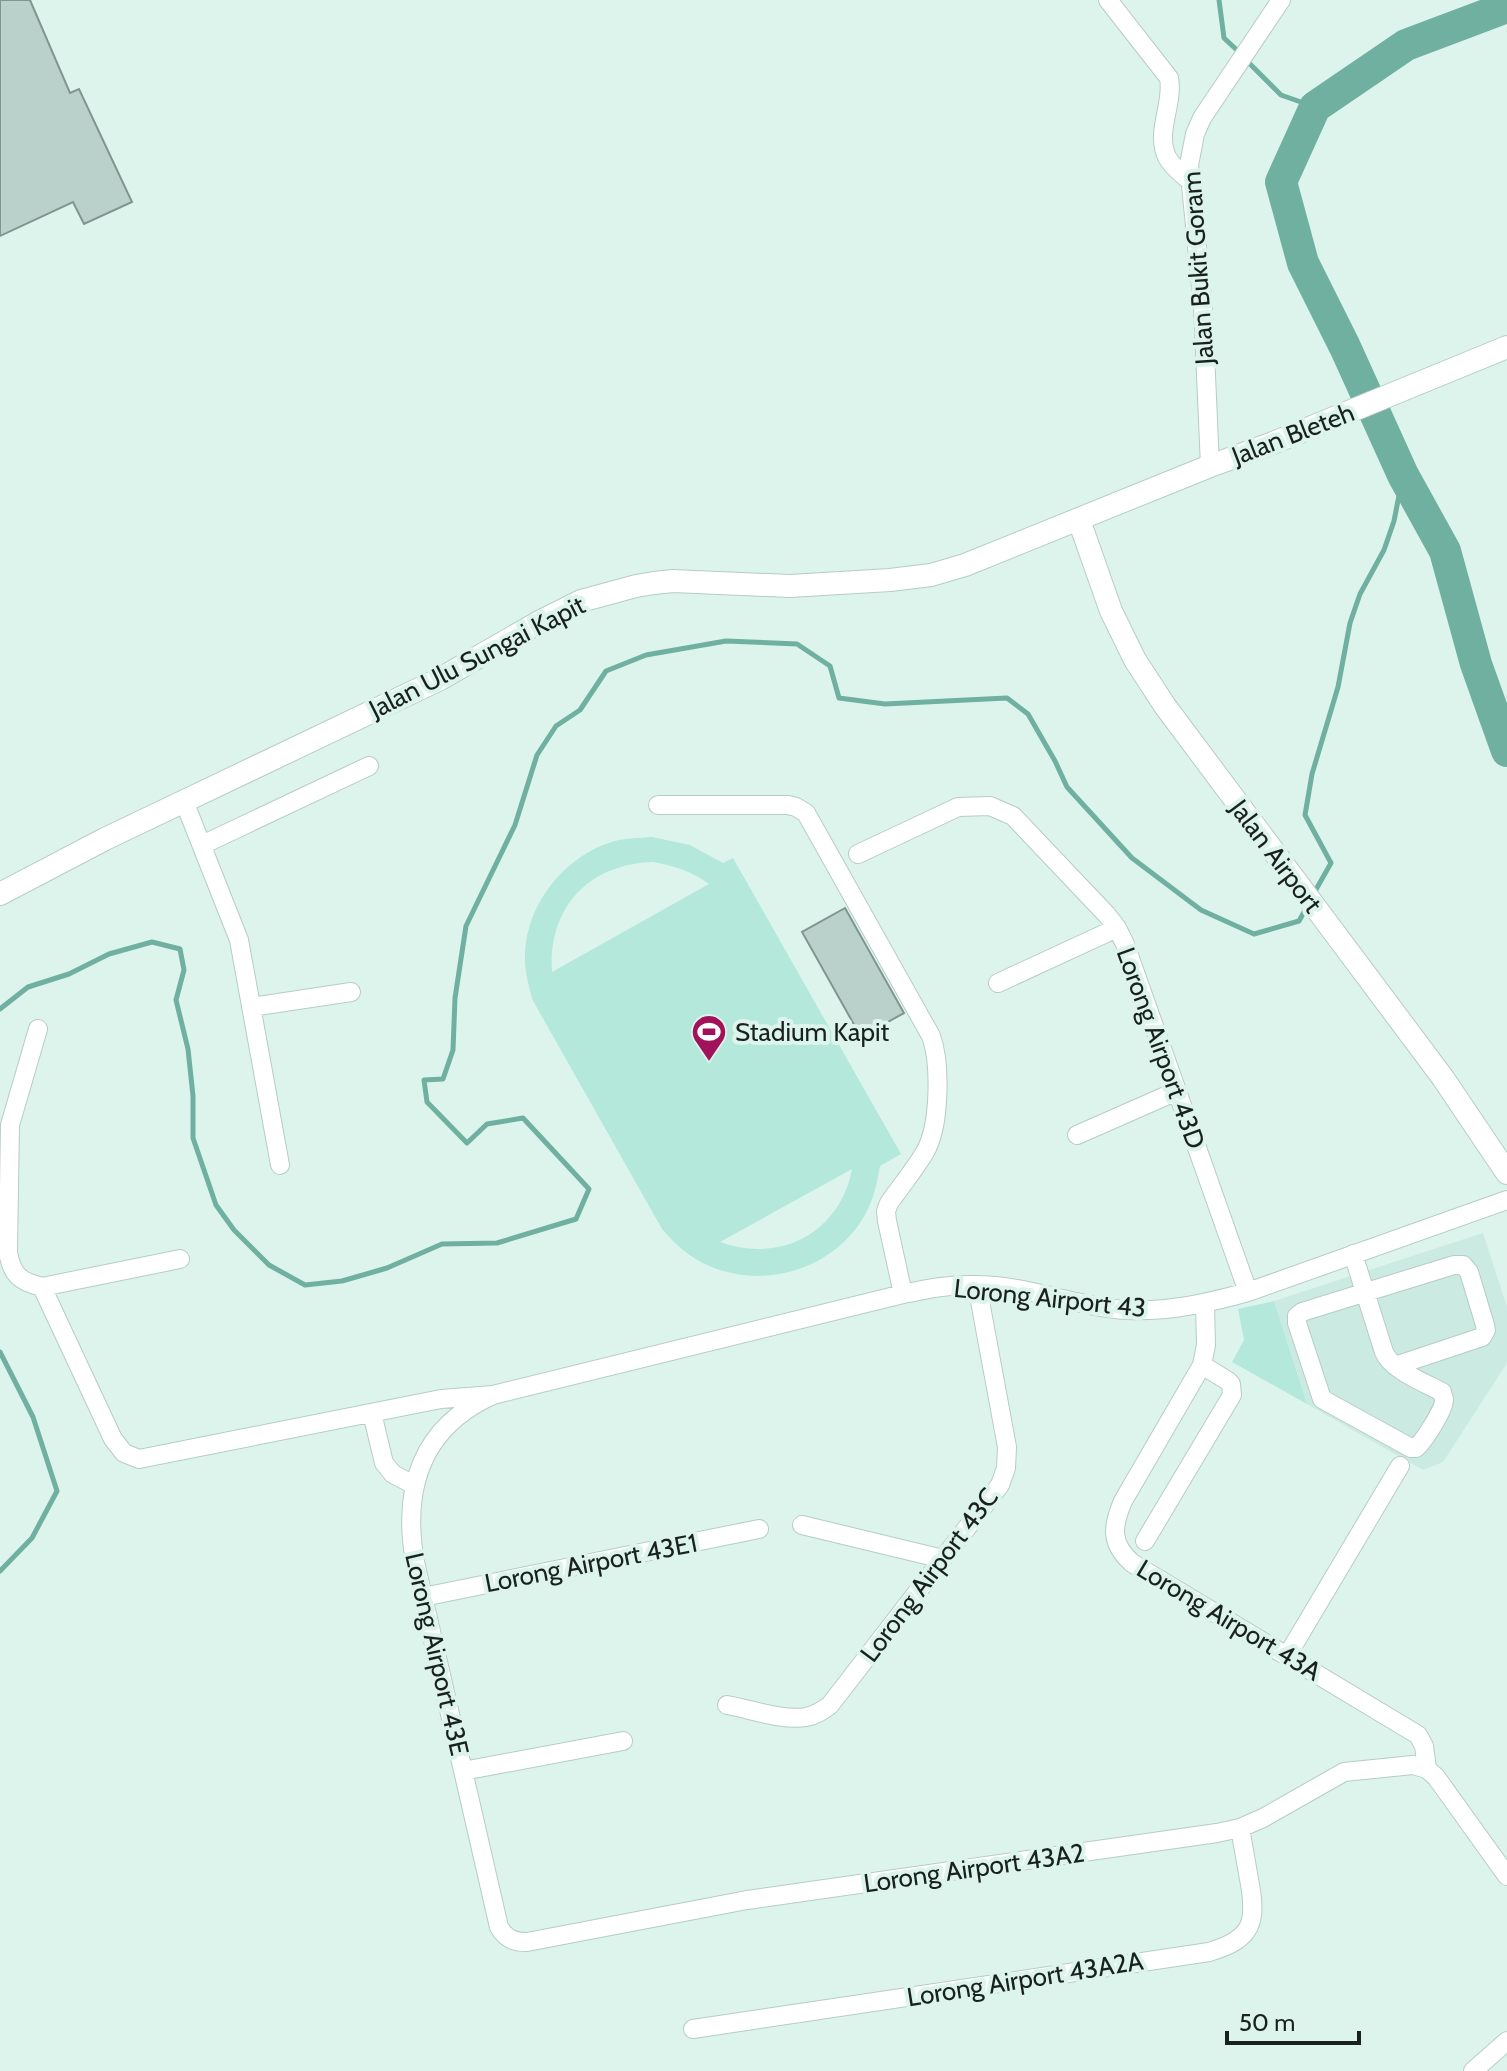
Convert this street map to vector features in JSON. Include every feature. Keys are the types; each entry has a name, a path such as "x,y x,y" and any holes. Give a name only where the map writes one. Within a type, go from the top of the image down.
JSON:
{"main road":[{"name":"Jalan Bleteh","path":"1079,520 1507,347"},
{"name":"Jalan Ulu Sungai Kapit","path":"0,894 184,801 440,679 581,601 636,586 673,581 790,586 931,575 965,565 1079,520"},
{"name":"Jalan Airport","path":"1079,520 1111,611 1135,660 1165,706 1443,1078 1507,1173"}],"street":[{"path":"1108,0 1169,78 1164,144 1168,159 1190,181"},
{"name":"Jalan Bukit Goram","path":"1210,466 1203,307 1190,181 1191,148 1202,118 1280,1"},
{"path":"202,845 369,766"},
{"path":"184,801 236,929 280,1165"},
{"path":"658,805 788,805 806,813 931,1036 939,1075 932,1133 926,1151 886,1211 903,1294"},
{"name":"Lorong Airport 43D","path":"858,854 958,807 990,806 1013,816 1107,915 1125,944 1248,1292"},
{"path":"998,983 1117,928"},
{"path":"251,1007 351,992"},
{"path":"38,1029 10,1125 8,1252 13,1270 27,1283 42,1287 180,1259"},
{"path":"1077,1135 1177,1091"},
{"name":"Lorong Airport 43","path":"493,1395 942,1286 1006,1288 1126,1310 1205,1304 1248,1292 1507,1200"},
{"path":"1353,1254 1365,1292 1385,1357 1395,1366 1442,1392 1444,1396 1443,1405 1422,1443 1416,1448 1406,1447 1322,1399 1297,1316 1302,1312 1365,1292 1454,1265 1463,1265 1469,1272 1485,1334 1478,1340 1395,1366"},
{"name":"Lorong Airport 43C","path":"727,1705 785,1717 804,1717 830,1705 1000,1485 1008,1458 977,1285"},
{"path":"42,1287 113,1439 124,1453 139,1459 441,1399 493,1395"},
{"name":"Lorong Airport 43A","path":"1205,1304 1206,1345 1202,1365 1123,1501 1117,1516 1116,1544 1132,1563 1418,1735 1424,1746 1427,1769"},
{"path":"1145,1541 1232,1395 1231,1384 1202,1365"},
{"name":"Lorong Airport 43E","path":"493,1395 474,1403 444,1429 421,1464 410,1512 411,1542 499,1927 510,1940"},
{"path":"372,1413 384,1463 393,1474 414,1485"},
{"path":"1287,1656 1400,1466"},
{"path":"802,1525 943,1559"},
{"name":"Lorong Airport 43E1","path":"423,1597 759,1529"},
{"path":"463,1771 623,1741"},
{"name":"Lorong Airport 43A2","path":"510,1940 527,1942 747,1900 1217,1833 1263,1818 1344,1772 1413,1765 1427,1769"},
{"path":"1427,1769 1436,1777 1507,1876"},
{"name":"Lorong Airport 43A2A","path":"693,2029 1226,1947 1242,1937 1250,1925 1254,1906 1240,1828"},
{"path":"1473,2071 1507,2041"}],"shaded area":[{"path":"1483,1233 1507,1307 1507,1363 1443,1462 1423,1470 1307,1404 1274,1301"}],"green space":[{"path":"652,837 690,845 723,863 733,858 901,1154 880,1166 869,1207 852,1234 812,1264 789,1272 765,1276 741,1275 717,1269 689,1255 669,1237 532,999 525,967 527,937 532,918 552,884 580,858 597,848 619,840","holes":["653,862 682,870 709,884 552,972 557,928 565,909 577,893 610,871","852,1169 835,1210 821,1226 804,1238 764,1249 742,1248 720,1242"]},
{"path":"1274,1301 1307,1404 1232,1362 1244,1340 1238,1309"}],"building":[{"path":"0,0 30,0 70,93 79,89 132,202 84,224 73,202 0,236"},
{"path":"845,908 904,1013 861,1037 802,932"}],"waterway":[{"path":"1219,0 1224,38 1239,52"},
{"path":"1507,7 1406,45 1315,107 1281,182 1303,263 1403,475 1445,551 1476,664 1507,751"},
{"path":"1246,60 1281,95 1315,107"},
{"path":"1314,893 1331,863 1305,815 1312,774 1338,687 1350,623 1360,594 1384,550 1394,521 1403,475"},
{"path":"0,1009 28,987 69,974 109,954 152,942 180,949 184,970 176,1000 188,1049 193,1138 216,1205 234,1230 269,1265 305,1285 342,1281 387,1268 442,1244 497,1243 576,1219 589,1189 523,1118 487,1124 467,1143 427,1102 424,1080 443,1079 453,1050 455,998 466,926 515,825 537,755 556,726 580,710 606,671 646,655 726,641 797,644 830,666 839,698 885,704 1007,698 1028,714 1067,787 1132,858 1201,910 1254,934 1299,921 1308,905"},
{"path":"0,1352 33,1417 57,1491 32,1538 0,1571"}],"place":[{"name":"Stadium Kapit","path":"709,1063"}]}
